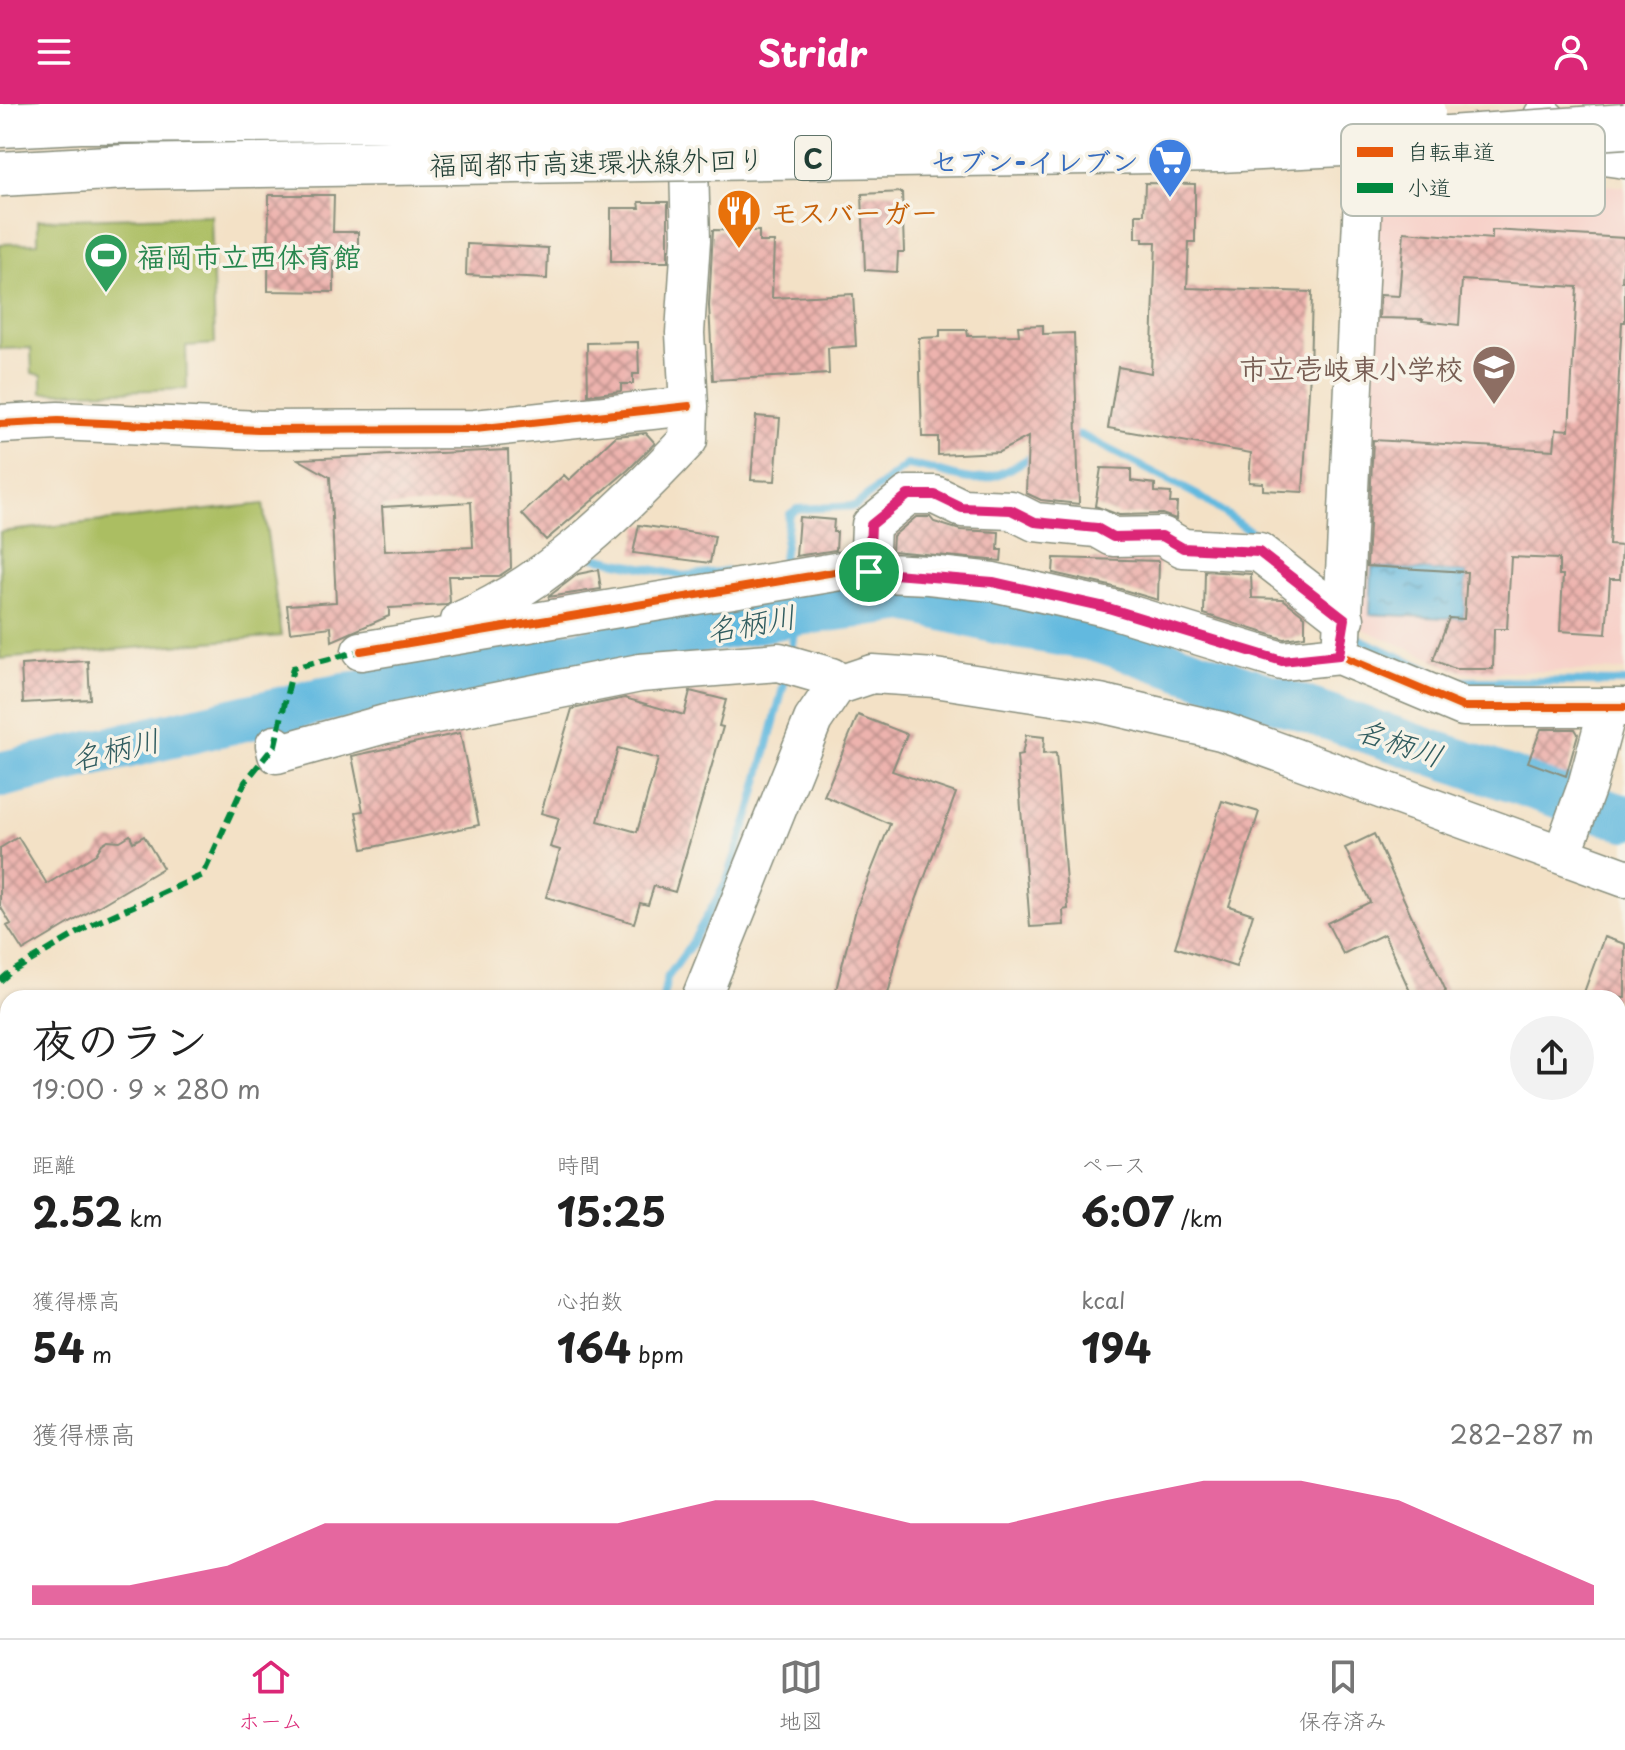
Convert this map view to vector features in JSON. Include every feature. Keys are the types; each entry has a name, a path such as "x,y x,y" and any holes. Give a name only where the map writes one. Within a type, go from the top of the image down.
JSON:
{"highway":[{"path":"0,125 81,121 1625,111"},
{"name":"福岡都市高速環状線外回り","path":"1605,127 1625,126"},
{"name":"福岡都市高速環状線外回り","path":"0,174 127,167 1219,150 1341,144"}],"street":[{"path":"413,642 497,605 628,504 688,440 685,333 691,240 689,104"},
{"path":"1367,124 1368,104"},
{"path":"1543,115 1552,124"},
{"path":"1605,156 1625,159"},
{"path":"1342,637 1363,216"},
{"path":"0,424 58,421 259,430 475,429 689,406"},
{"path":"869,572 871,525 908,495 935,495 962,508 1011,510 1035,522 1097,528 1113,537 1162,536 1183,548 1259,552 1342,637 1463,707 1616,708 1566,843"},
{"path":"361,651 841,571 993,582 1105,607 1282,661 1342,637"},
{"path":"275,745 277,754 385,724 640,673 789,664 831,677 836,686"},
{"path":"704,990 813,720 836,686 872,674 935,678 1115,707 1221,731 1566,843 1625,878"}],"shaded area":[{"name":"市立壱岐東小学校","path":"1605,185 1625,187 1625,670 1465,673 1354,625 1372,216 1605,216"}],"green space":[{"name":"福岡市立西体育館","path":"211,215 215,344 186,346 187,389 42,393 42,375 32,373 31,348 0,349 0,244 38,243 38,220"},
{"path":"263,504 281,636 0,659 0,532"}],"water":[{"path":"1372,567 1467,572 1464,619 1370,614"}],"building":[{"path":"1145,183 1195,184 1195,242 1189,242 1187,288 1312,292 1303,492 1263,490 1263,483 1249,482 1251,453 1108,428 1118,367 1151,373 1156,242 1143,242 1143,238 1136,238 1136,214 1144,214"},
{"path":"902,192 904,252 898,252 897,272 865,270 862,194"},
{"path":"269,195 334,195 333,232 358,232 358,259 334,258 334,292 268,291"},
{"path":"639,202 668,202 668,262 611,262 611,208 640,208"},
{"path":"713,230 759,231 759,242 774,242 772,298 853,294 856,346 828,348 829,374 713,380 709,306"},
{"path":"1492,230 1625,238 1622,281 1625,281 1625,322 1622,322 1609,545 1622,546 1620,579 1610,579 1606,634 1560,631 1563,575 1559,575 1559,559 1511,557 1507,629 1494,629 1493,669 1455,669 1433,660 1449,618 1464,619 1467,572 1367,566 1373,440 1554,450 1556,429 1569,430 1577,287 1462,280 1459,325 1423,319 1379,318 1380,295 1399,296 1404,232 1492,239"},
{"path":"467,244 548,248 547,279 466,275"},
{"path":"1043,325 1043,334 1074,333 1079,504 1041,500 1026,493 1028,437 999,452 938,455 938,437 922,437 919,338 940,337 940,330 967,330 968,336 1019,335 1018,326"},
{"path":"638,342 639,374 633,374 633,384 621,384 621,391 588,395 587,343"},
{"path":"756,416 780,418 775,481 751,480"},
{"path":"646,433 655,443 546,540 522,514 564,475 569,480 616,436"},
{"path":"508,450 511,568 499,576 448,576 450,602 446,605 389,608 389,616 332,641 331,627 290,632 287,605 336,602 330,477 298,459","holes":["471,502 473,547 385,551 382,507"]},
{"path":"1101,468 1131,469 1131,481 1155,484 1155,492 1171,493 1170,503 1177,503 1176,519 1162,514 1119,515 1095,506"},
{"path":"799,517 834,520 836,550 796,556"},
{"path":"916,517 930,517 934,522 960,530 999,532 1001,561 892,551 893,536"},
{"path":"639,525 715,536 710,563 633,553"},
{"path":"1054,558 1159,561 1158,600 1053,573"},
{"path":"598,570 601,589 548,597 578,574"},
{"path":"1205,571 1251,574 1252,598 1283,599 1305,616 1305,636 1284,639 1204,614"},
{"path":"88,661 90,699 23,703 21,665"},
{"path":"690,691 726,700 719,726 723,727 675,892 654,886 648,905 640,903 634,923 546,897 560,850 550,847 559,818 541,813 572,709 625,698 684,715","holes":["618,748 658,759 637,832 598,821"]},
{"path":"858,715 907,734 892,771 956,793 902,938 889,990 836,990 856,909 890,824 824,796"},
{"path":"1541,729 1575,729 1578,734 1566,776 1528,762"},
{"path":"460,733 479,825 363,849 356,812 363,811 352,756"},
{"path":"1026,735 1044,737 1043,754 1056,753 1068,909 1063,910 1064,925 1030,927 1017,756 1022,755"},
{"path":"1222,801 1259,812 1229,906 1253,914 1236,967 1175,947"},
{"path":"1374,834 1446,990 1409,990 1384,934 1343,954 1327,923 1370,902 1345,848"},
{"path":"130,835 133,842 144,836 163,868 23,951 7,926 11,924 0,906 0,848 18,837 47,884 96,854 108,840 120,841"},
{"path":"1604,937 1625,944 1625,990 1585,990"}],"waterway":[{"path":"1068,434 1081,435 1199,496 1259,537"},
{"path":"776,567 782,566 789,515 797,509 855,506 907,465 973,479 1002,473 1037,453"},
{"path":"594,557 683,576 727,571"},
{"name":"名柄川","path":"0,775 323,700 797,613 906,599 1017,626 1099,639 1625,818"},
{"path":"790,656 797,613"},
{"path":"1355,637 1453,681 1625,682"},
{"path":"665,990 667,978 690,946 726,883 750,812 787,673"}],"marked path":[{"path":"0,981 93,924 203,875 245,782 275,745 293,668 361,651"}],"cycle path":[{"path":"0,424 58,421 259,430 475,429 689,406"},
{"path":"361,651 841,571 993,582 1105,607 1282,661 1339,655 1463,707 1625,707"}],"place":[{"name":"セブン-イレブン","path":"1170,199"},
{"name":"モスバーガー","path":"739,250"},
{"name":"福岡市立西体育館","path":"106,294"},
{"name":"市立壱岐東小学校","path":"1494,406"}],"route":[{"path":"908,495 935,495 962,508 1011,510 1035,522 1097,528 1113,537 1162,536 1183,548 1259,552 1345,619 1339,655 1282,661 1105,607 993,582 869,572 871,525 908,495"}]}
